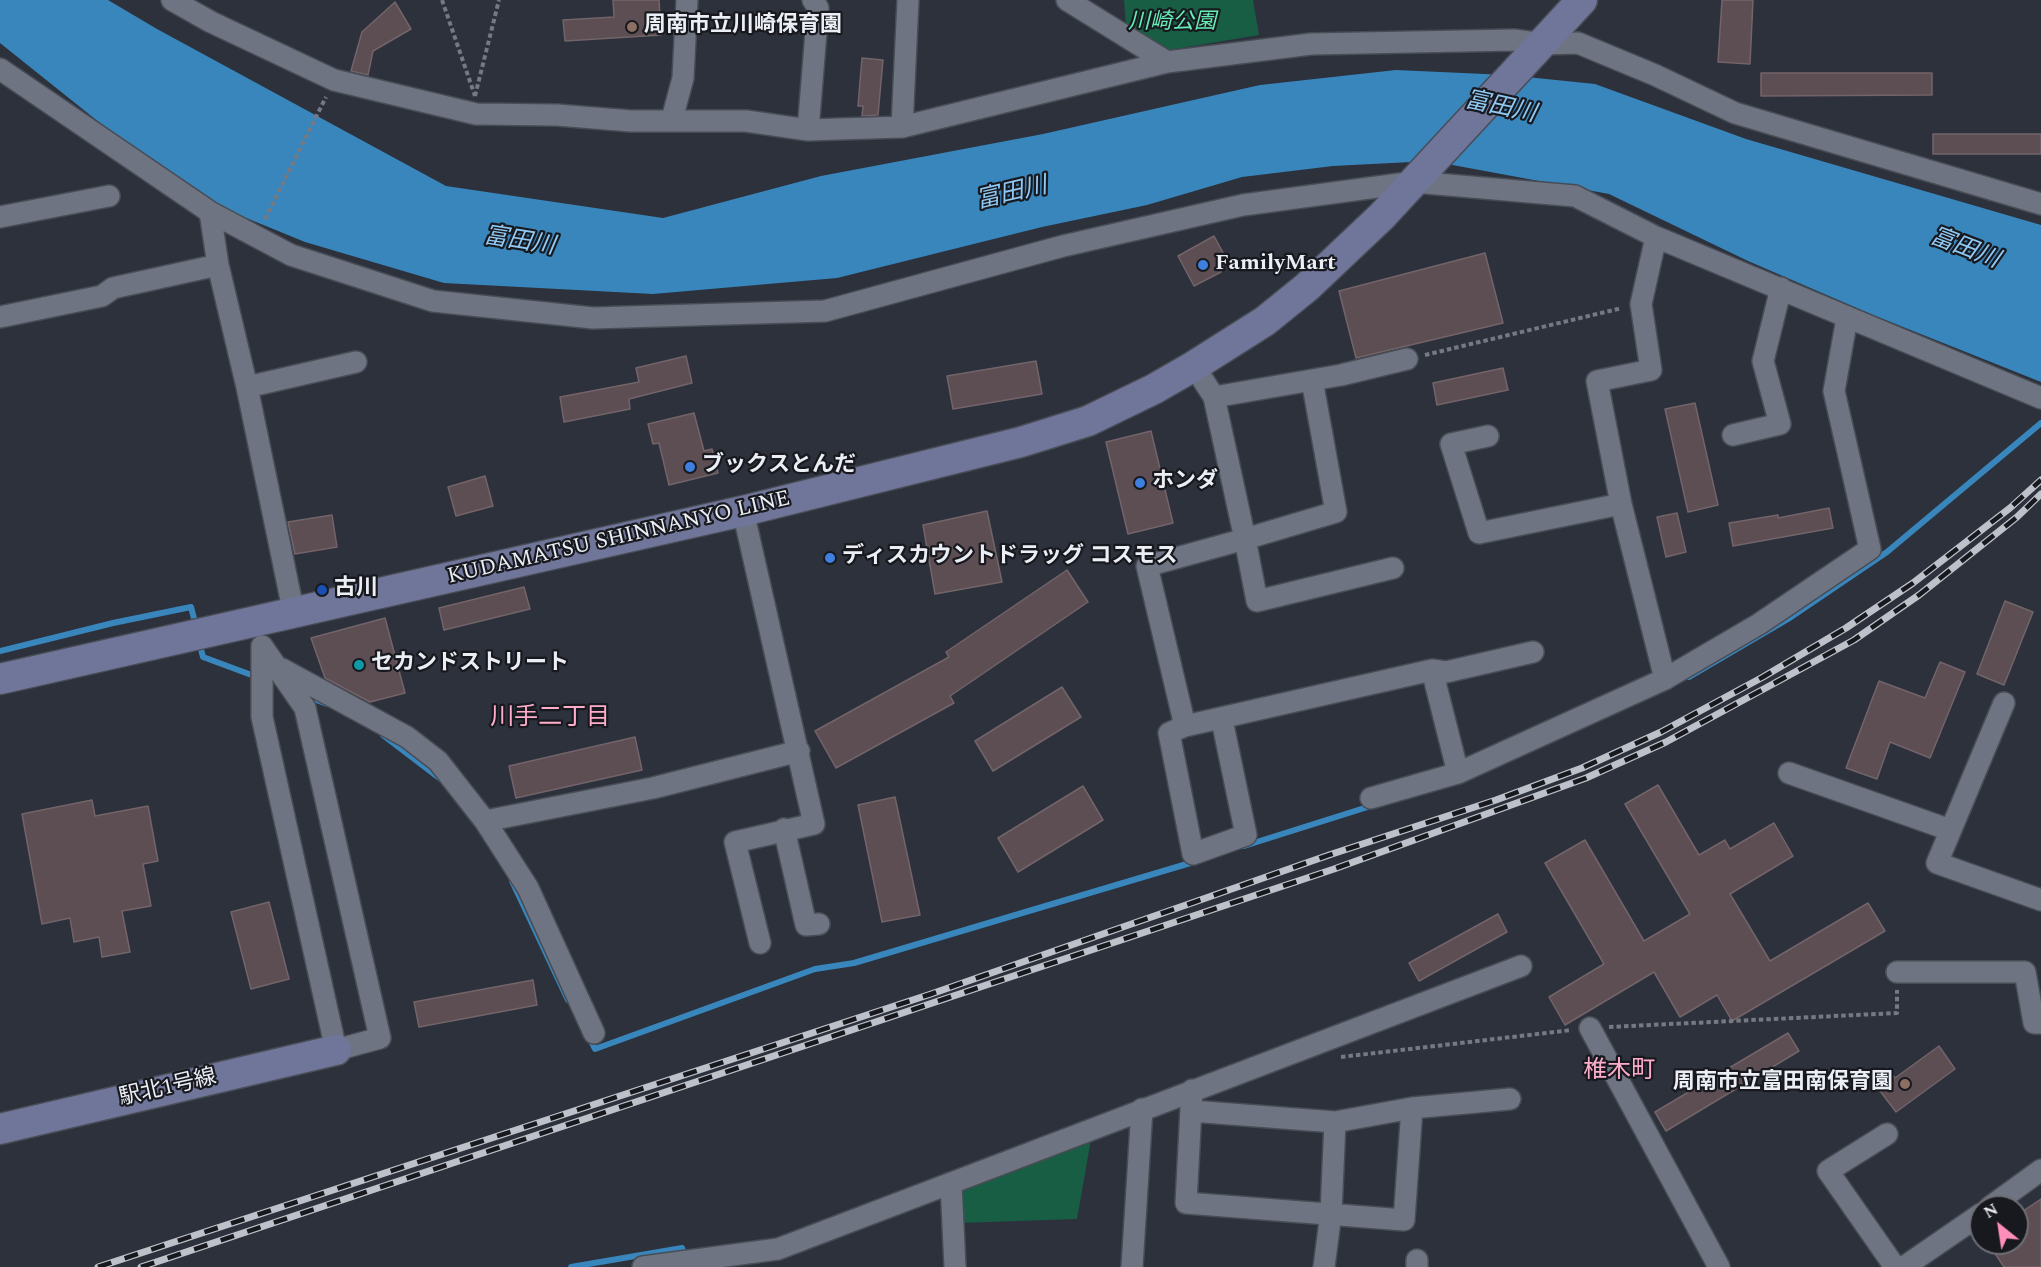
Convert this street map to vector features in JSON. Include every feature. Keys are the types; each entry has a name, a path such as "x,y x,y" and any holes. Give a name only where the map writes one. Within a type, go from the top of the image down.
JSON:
{"main road":[{"name":"KUDAMATSU SHINNANYO LINE","path":"0,679 266,646 294,614 743,511 1021,442 1088,421 1154,389 1194,366 1265,321 1307,287 1352,248 1582,0"},
{"name":"駅北1号線","path":"0,1129 336,1050"}],"street":[{"path":"172,0 211,22 334,80 476,114 557,115 631,122 746,121 808,130 850,131 902,127 1167,62 1311,44 1514,40 1537,50 1578,43 1655,75 1735,113 2041,204"},
{"path":"672,120 683,78 687,0"},
{"path":"808,130 818,8 813,0"},
{"path":"902,127 908,0"},
{"path":"1067,0 1167,62"},
{"path":"0,69 210,212 291,255 433,301 593,318 825,311 1062,246 1243,205 1421,175 1575,196 1656,237 1781,288 1847,318 1965,364 2041,398"},
{"path":"0,217 109,196"},
{"path":"210,212 219,265 294,614"},
{"path":"1656,237 1641,304 1651,370 1597,381 1621,504 1665,679"},
{"path":"0,317 102,296 113,288 219,265"},
{"path":"1733,435 1780,424 1763,361 1781,288"},
{"path":"1371,798 1458,773 1665,679 1759,624 1870,549 1834,391 1847,318"},
{"path":"1214,398 1407,359"},
{"path":"247,387 356,362"},
{"path":"1194,366 1214,398 1257,601 1393,568"},
{"path":"1185,726 1147,566 1336,512 1312,380"},
{"path":"1488,436 1451,444 1479,533 1621,504"},
{"path":"743,511 814,824 735,842 760,944"},
{"path":"266,646 407,737 438,761 485,821 528,888 594,1033"},
{"path":"266,646 305,708 380,1038 336,1050 262,717 266,646"},
{"path":"1222,720 1246,835 1193,854 1168,733 1185,726 1222,720 1432,670 1446,672 1533,652"},
{"path":"1432,670 1458,773"},
{"path":"2004,703 1936,863 2041,900"},
{"path":"485,821 653,788 799,751"},
{"path":"1789,773 1950,830"},
{"path":"784,829 806,925 819,924"},
{"path":"643,1267 703,1264 778,1249 1142,1109 1191,1100 1521,966"},
{"path":"1897,972 2025,972 2034,1023 2041,1023"},
{"path":"1590,1028 1719,1267"},
{"path":"1191,1100 1335,1122 1412,1107 1510,1099"},
{"path":"1191,1100 1186,1203 1404,1220 1412,1107"},
{"path":"1132,1267 1142,1109"},
{"path":"1324,1267 1331,1213 1335,1122"},
{"path":"1887,1134 1828,1171 1895,1267"},
{"path":"2007,1195 2041,1170"},
{"path":"951,1183 955,1267"},
{"path":"1904,1267 1969,1222"}],"path":[{"path":"442,0 475,97 500,0"},
{"path":"261,228 327,94"},
{"path":"1407,359 1641,304"}],"green space":[{"name":"川崎公園","path":"1124,0 1253,0 1259,35 1169,50 1126,27"},
{"path":"1091,1139 1077,1219 959,1223 958,1186"}],"water":[{"name":"富田川","path":"0,0 108,0 446,186 663,218 821,176 1043,134 1260,85 1396,70 1507,75 1595,84 1746,139 2041,225 2041,382 1873,315 1748,261 1609,194 1431,161 1333,166 1242,177 1147,205 1042,227 837,278 653,294 444,283 305,242 190,195 0,43"}],"building":[{"path":"613,0 659,0 661,35 565,41 563,20 614,17"},
{"path":"1722,0 1753,0 1750,64 1718,62"},
{"path":"395,2 411,29 373,51 368,75 351,71 362,32"},
{"path":"862,58 883,60 878,115 862,116 863,106 858,106"},
{"path":"1761,73 1932,73 1932,95 1761,96"},
{"path":"1933,134 2041,134 2041,154 1933,154"},
{"name":"FamilyMart","path":"1214,236 1226,258 1221,272 1194,286 1178,256"},
{"path":"1485,253 1503,323 1356,358 1339,291"},
{"path":"686,356 692,383 629,399 630,409 564,422 560,397 639,382 636,368"},
{"path":"1036,361 1042,394 953,409 947,376"},
{"path":"1503,368 1508,390 1437,405 1433,383"},
{"path":"1695,403 1718,505 1688,512 1665,409"},
{"path":"694,413 704,451 712,449 718,473 669,485 659,443 653,444 648,424"},
{"name":"ホンダ","path":"1151,431 1173,523 1128,534 1106,442"},
{"path":"485,476 493,506 456,516 448,487"},
{"path":"1829,508 1833,528 1733,546 1729,523 1778,515 1778,518"},
{"path":"987,511 1002,582 935,594 923,525"},
{"path":"1677,513 1686,552 1666,557 1657,517"},
{"path":"332,515 337,547 295,554 288,522"},
{"path":"1067,570 1088,602 950,696 954,703 836,768 815,731 949,657 946,652"},
{"path":"524,587 530,609 444,630 439,608"},
{"path":"2005,601 2033,612 2004,685 1977,674"},
{"name":"セカンドストリート","path":"385,618 405,693 370,702 325,678 311,638"},
{"path":"1940,662 1965,672 1930,758 1890,742 1877,779 1846,768 1879,681 1925,698"},
{"path":"1062,687 1081,717 993,771 975,741"},
{"path":"635,737 642,770 516,798 509,766"},
{"path":"1658,785 1699,855 1725,840 1730,849 1774,823 1793,856 1730,894 1770,961 1868,903 1885,931 1732,1021 1717,995 1680,1017 1654,972 1565,1025 1549,997 1604,964 1545,863 1585,840 1644,941 1690,914 1625,804"},
{"path":"1083,786 1103,820 1018,872 998,838"},
{"path":"895,797 920,915 882,922 858,805"},
{"path":"92,800 95,816 148,806 158,861 143,864 151,906 122,911 130,952 102,957 99,937 74,942 70,918 42,924 22,814"},
{"path":"269,902 289,979 251,989 231,912"},
{"path":"1498,914 1507,932 1419,981 1409,963"},
{"path":"533,980 537,1005 419,1027 414,1002"},
{"path":"1788,1033 1799,1051 1666,1131 1655,1112"},
{"path":"1939,1046 1955,1069 1896,1112 1871,1079 1887,1068 1895,1078"},
{"path":"2041,1199 2041,1267 2004,1267 1996,1255 2029,1255 2029,1207"}],"waterway":[{"path":"1689,677 1788,619 1887,552 2041,423"},
{"path":"0,651 113,623 191,607 196,626"},
{"path":"199,642 203,657 257,677"},
{"path":"306,696 327,704"},
{"path":"383,735 442,780"},
{"path":"1244,846 1374,805"},
{"path":"589,1037 595,1049 815,969 854,963 1197,861"},
{"path":"512,881 568,1000"},
{"path":"571,1267 682,1248 685,1257"}],"railway":[{"path":"98,1267 931,994 1329,855 1496,800 1582,768 1661,732 1763,677 1846,628 1913,583 2010,508 2041,480"},
{"path":"141,1267 1334,869 1586,778 1666,742 1854,640 1919,595 2017,517 2041,494"}],"place":[{"name":"周南市立川崎保育園","path":"632,27"},
{"name":"FamilyMart","path":"1203,265"},
{"name":"ブックスとんだ","path":"690,467"},
{"name":"ホンダ","path":"1140,483"},
{"name":"ディスカウントドラッグ コスモス","path":"830,558"},
{"name":"古川","path":"322,590"},
{"name":"セカンドストリート","path":"359,665"},
{"name":"周南市立富田南保育園","path":"1905,1084"}],"district":[{"name":"川手二丁目","path":"550,719"},
{"name":"椎木町","path":"1619,1072"}]}
